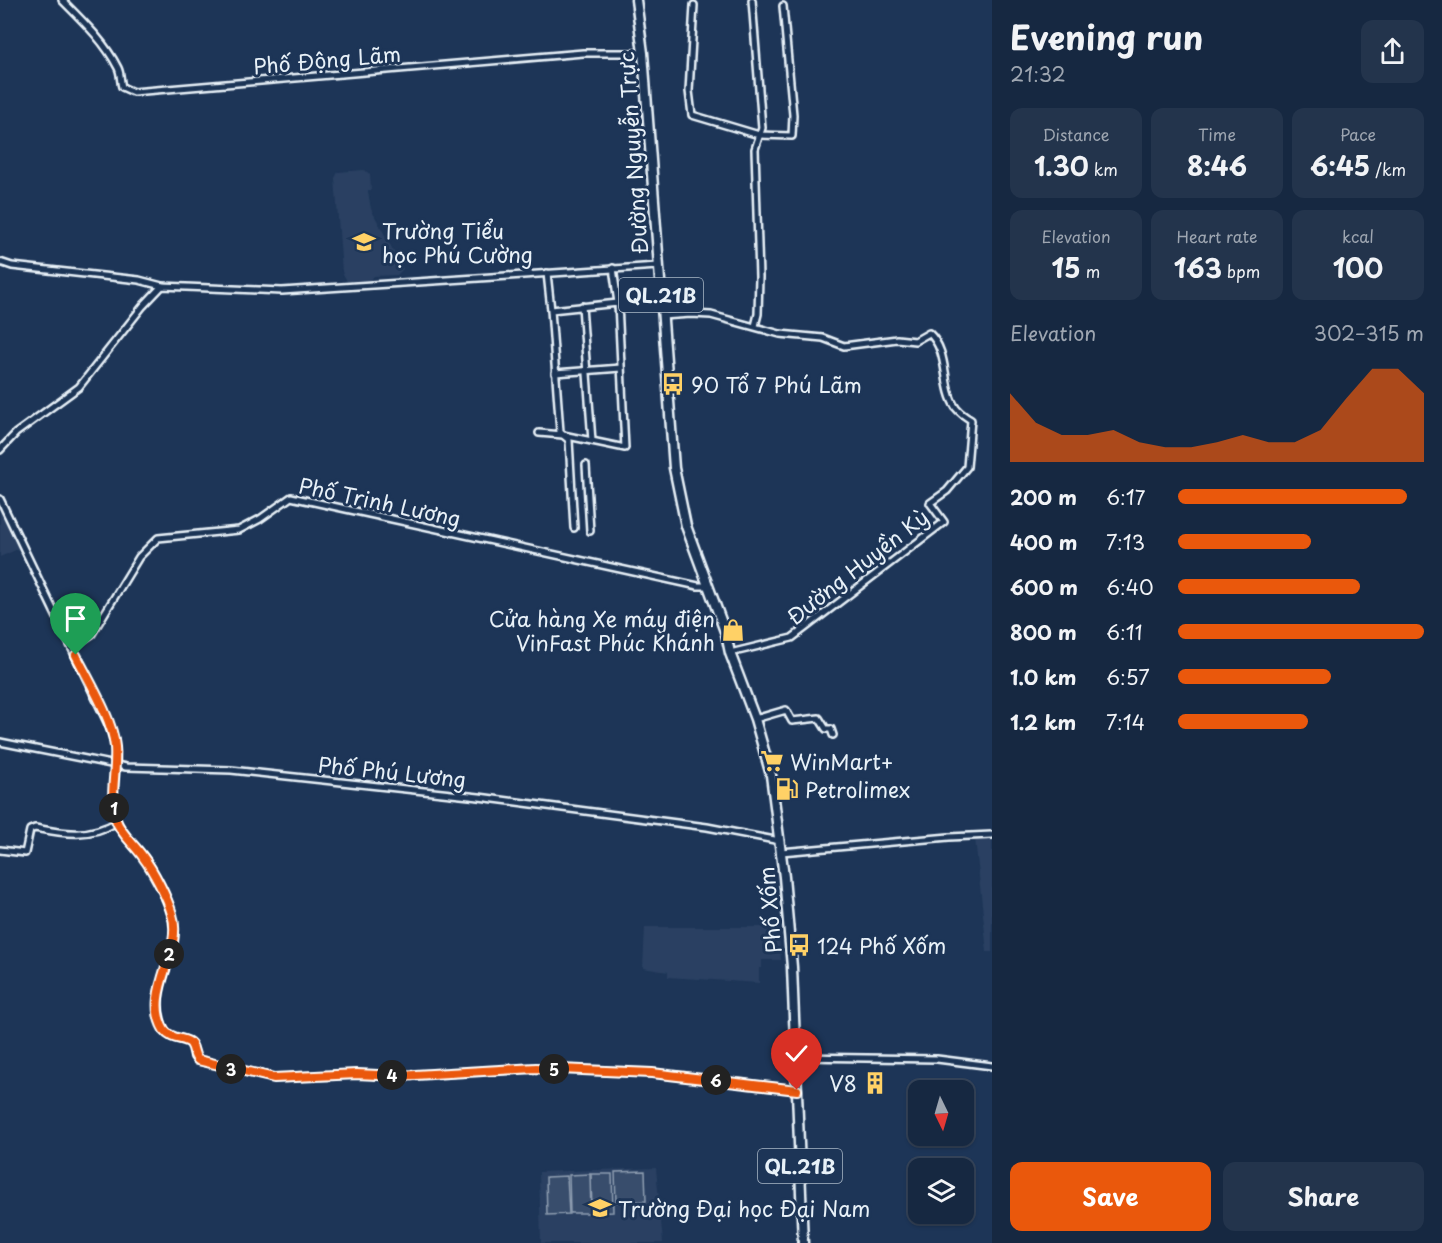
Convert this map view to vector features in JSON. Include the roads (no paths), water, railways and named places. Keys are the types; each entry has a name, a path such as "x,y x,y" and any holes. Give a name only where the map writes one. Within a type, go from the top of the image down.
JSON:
{"highway":[{"name":"Đường Nguyễn Trực","path":"636,0 643,53 674,468 686,526 706,586"},
{"name":"Phố Xốm","path":"706,586 726,634 730,653 771,775 792,967 803,1243"}],"street":[{"name":"Phố Động Lãm","path":"62,0 87,25 103,46 118,69 122,87 133,92 583,54 643,53"},
{"path":"752,0 762,128 755,149 759,277 758,314 755,326"},
{"path":"694,5 689,92 692,115 759,135 792,136 793,116 783,6"},
{"path":"0,262 12,266 139,280 162,286 282,291 658,266"},
{"path":"539,433 563,435 625,448 618,303 613,268"},
{"path":"547,273 560,432 569,440 574,528"},
{"path":"0,450 16,434 79,387 143,306 162,286"},
{"path":"551,310 618,303"},
{"path":"582,306 592,441"},
{"name":"Đường Huyền Kỳ","path":"662,316 711,315 780,334 823,338 844,346 897,339 915,341 929,333 940,352 951,398 957,410 971,420 967,467 947,491 930,502 944,522 792,638 730,653"},
{"path":"555,374 621,368"},
{"path":"586,465 590,531"},
{"name":"Phố Trinh Lương","path":"72,647 92,634 140,557 158,538 239,530 260,519 291,496 706,586"},
{"path":"0,499 108,724 115,745 113,800 117,822 145,860 172,914 174,930 158,1004 164,1029 172,1038 189,1042 192,1045 194,1057 198,1060 274,1078 379,1074 398,1076 536,1068 652,1073 797,1090"},
{"path":"754,720 786,710 792,721 819,718 826,729 831,729 833,735"},
{"name":"Phố Phú Lương","path":"0,742 126,767 231,770 479,797 707,827 780,841"},
{"path":"0,850 25,853 28,833 35,828 71,834 96,833 117,822"},
{"path":"781,852 988,836"},
{"path":"796,1057 937,1059 992,1066"}],"place":[{"name":"Trường Tiểu học Phú Cường","path":"364,242"},
{"name":"90 Tổ 7 Phú Lãm","path":"673,384"},
{"name":"Cửa hàng Xe máy điện VinFast Phúc Khánh","path":"733,630"},
{"name":"WinMart+","path":"772,761"},
{"name":"Petrolimex","path":"787,789"},
{"name":"124 Phố Xốm","path":"799,945"},
{"name":"V8","path":"875,1083"},
{"name":"Trường Đại học Đại Nam","path":"600,1208"}]}
